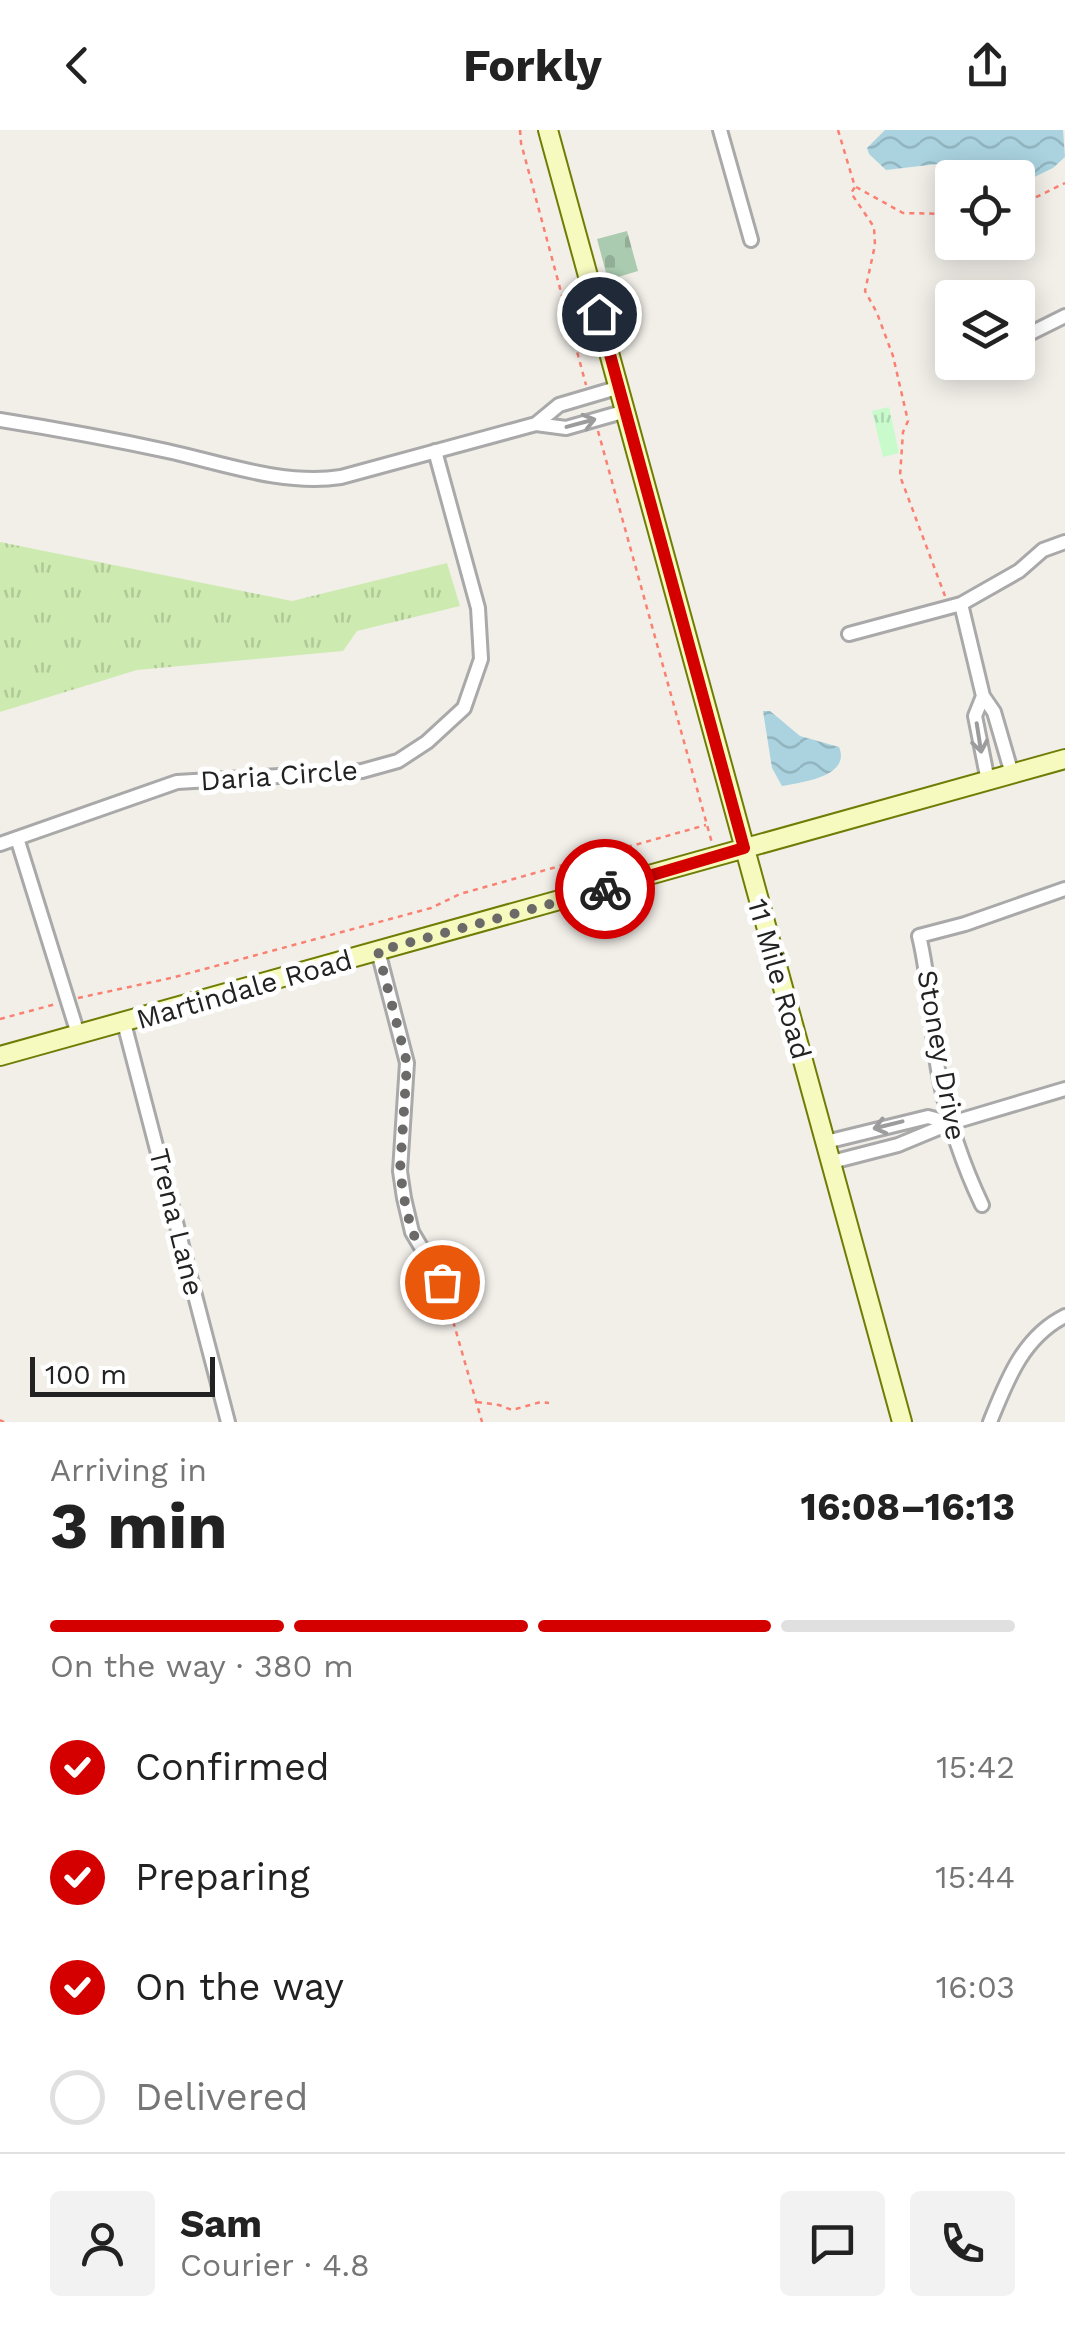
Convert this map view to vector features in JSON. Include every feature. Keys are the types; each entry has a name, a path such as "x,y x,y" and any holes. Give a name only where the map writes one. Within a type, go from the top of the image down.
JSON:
{"street":[{"name":"11 Mile Road","path":"548,130 902,1422"},
{"path":"720,130 750,240"},
{"path":"1035,331 1065,316"},
{"path":"536,424 559,406 620,387"},
{"path":"0,420 305,479 340,476 536,424 566,428 626,411"},
{"name":"Daria Circle","path":"0,844 176,782 362,771 398,761 427,742 464,708 481,659 478,608 435,451"},
{"path":"849,634 955,606 1019,571 1043,550 1065,542"},
{"path":"955,606 1012,774"},
{"path":"983,696 976,716 988,781"},
{"name":"Martindale Road","path":"0,1056 1065,759"},
{"path":"17,838 78,1034"},
{"name":"Stoney Drive","path":"982,1204 962,1162 940,1080 931,989 919,936 1065,889"},
{"path":"378,951 407,1063 400,1171 404,1198 412,1232 442,1282"},
{"name":"Trena Lane","path":"124,1022 228,1422"},
{"path":"832,1162 898,1145 951,1122 1065,1089"},
{"path":"826,1142 928,1117 951,1122"},
{"path":"990,1422 1016,1363 1033,1339 1050,1323 1065,1316"}],"path":[{"path":"520,130 589,396"},
{"path":"838,130 855,186 904,213 935,214"},
{"path":"1035,198 1065,183"},
{"path":"855,186 851,193 868,214 875,245 865,291 877,312 892,356 908,422 902,432 900,476 955,606"},
{"path":"595,420 716,857"},
{"path":"0,1018 170,978 432,908 460,894 708,824"},
{"path":"442,1282 482,1422"},
{"path":"476,1402 499,1404 512,1410 541,1402 549,1404"}],"green space":[{"path":"627,231 638,271 608,280 597,239"},
{"path":"889,407 899,453 883,457 872,411"},
{"path":"0,542 292,601 447,563 460,606 357,631 343,651 137,670 0,712"}],"water":[{"path":"885,130 1063,130 1065,157 1035,177 1035,160 935,160 935,164 886,170 867,148"},
{"path":"763,711 770,711 800,736 839,747 838,765 823,776 782,786 772,768"}],"way so far":[{"path":"442,1282 412,1232 404,1198 400,1171 407,1063 378,951 605,889"}],"route":[{"path":"599,314 744,848 605,889"}]}
